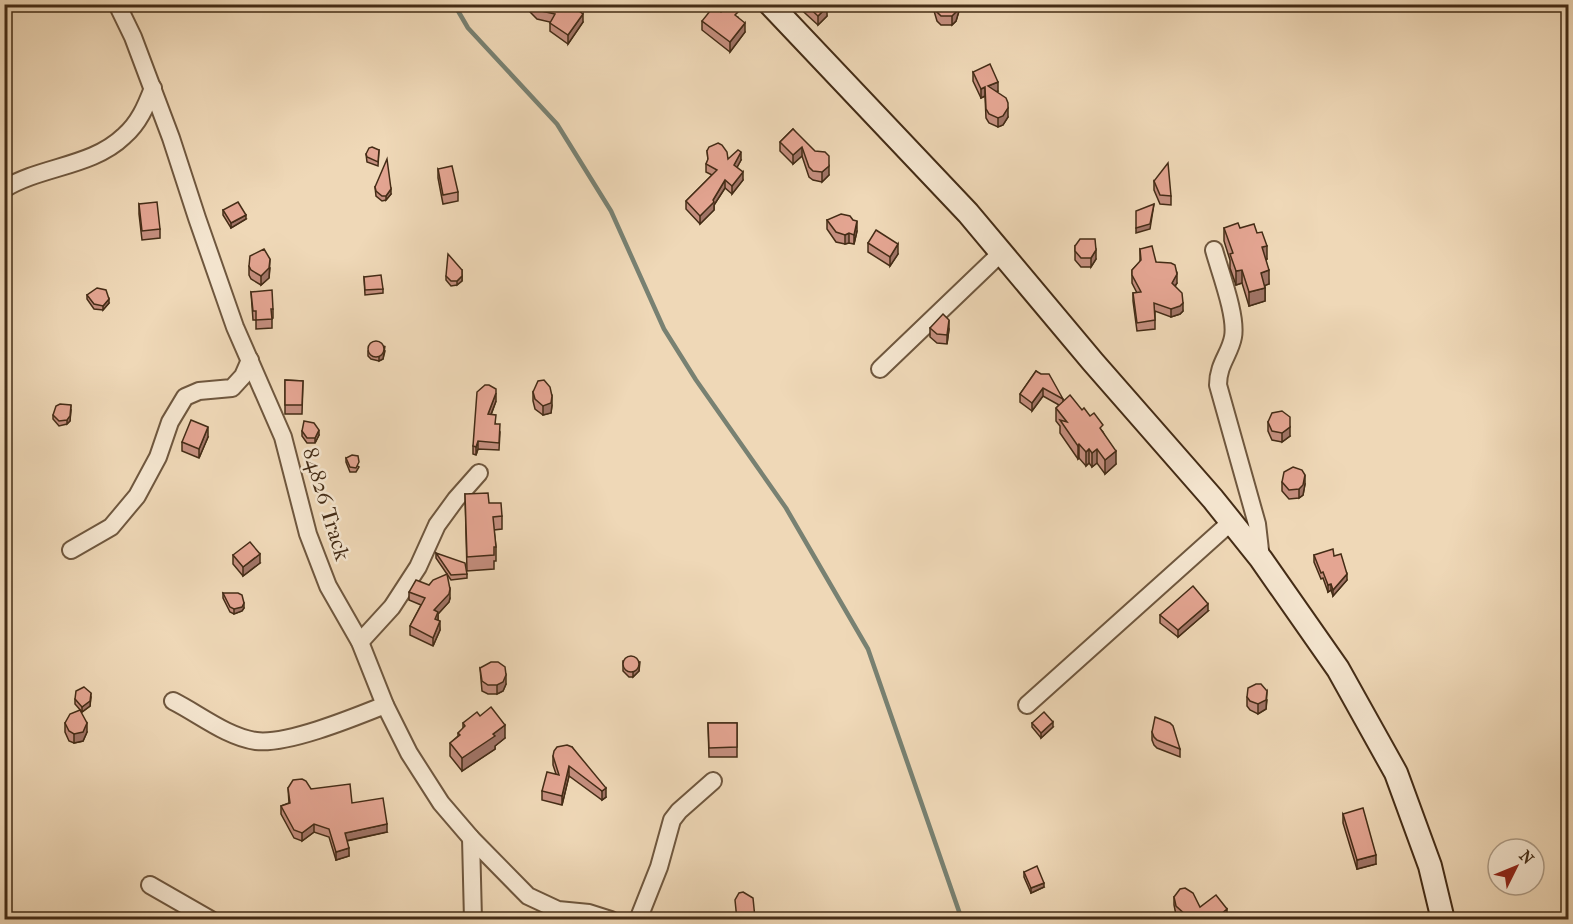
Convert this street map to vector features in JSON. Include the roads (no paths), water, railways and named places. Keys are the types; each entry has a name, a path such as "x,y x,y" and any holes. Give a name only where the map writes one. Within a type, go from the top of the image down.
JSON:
{"street":[{"name":"84826 Track","path":"117,4 153,88 235,327 283,437 308,534 328,586 360,642 385,705 409,753 441,803 471,838 528,896 558,910 588,913 611,920"},
{"path":"770,4 968,213 1261,559 1338,669 1396,773 1430,867 1443,920"},
{"path":"4,189 20,180 100,152 124,137 144,112 153,88"},
{"path":"1214,250 1234,322 1233,338 1218,373 1218,385 1257,524 1261,559"},
{"path":"880,369 1001,253"},
{"path":"71,550 111,527 137,496 158,457 170,422 185,397 200,391 232,388 243,376 250,360"},
{"path":"360,642 393,607 418,567 437,525 479,473"},
{"path":"1028,705 1231,522"},
{"path":"173,702 229,731 255,741 272,741 301,735 385,705"},
{"path":"638,920 652,886 672,820 713,781"},
{"path":"471,838 473,920"},
{"path":"150,885 212,920"}],"waterway":[{"path":"454,4 468,28 557,124 611,211 664,329 696,380 786,508 868,649 962,920"}]}
